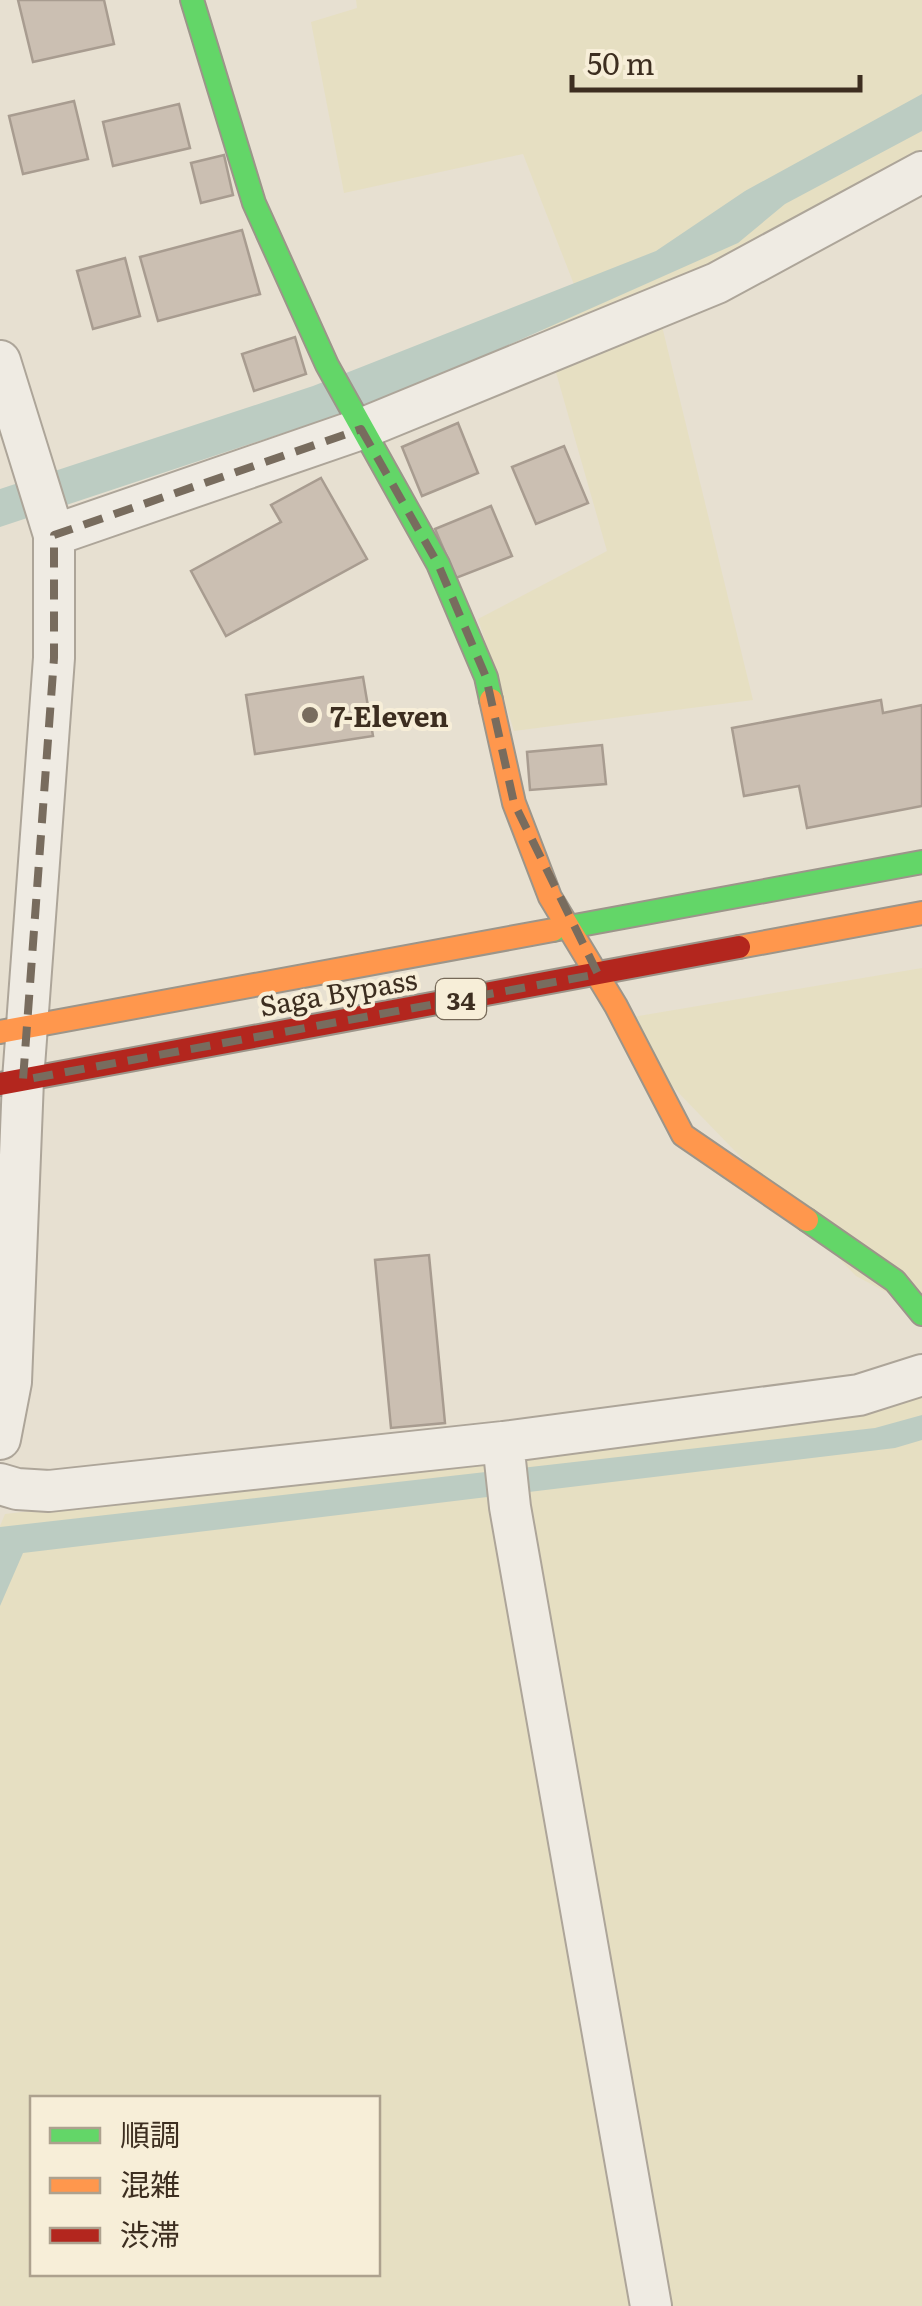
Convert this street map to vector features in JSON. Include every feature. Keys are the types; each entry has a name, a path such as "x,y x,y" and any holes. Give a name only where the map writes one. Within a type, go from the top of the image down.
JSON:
{"main road":[{"path":"192,0 254,203 327,365 438,564 486,678 514,803 550,898 598,974 683,1135 895,1281 922,1314"},
{"name":"Saga Bypass","path":"13,1030 922,862"},
{"name":"Saga Bypass","path":"11,1082 922,914"}],"street":[{"path":"54,535 361,428 718,283 922,172"},
{"path":"0,361 54,535 54,658 13,1030 11,1382 0,1439"},
{"path":"0,1484 49,1491 505,1453 859,1395 922,1375"},
{"path":"505,1453 510,1507 652,2306"}],"highlighted area":[{"path":"361,429 438,564 486,677 514,803 598,974 23,1080 54,658 54,535"}],"shaded area":[{"path":"356,0 922,0 922,189 661,322 753,700 514,731 478,619 607,551 539,313 575,287 523,154 344,193 311,22 357,8"},
{"path":"922,94 922,131 785,204 738,243 389,398 0,527 0,489 313,386 656,251 745,191"},
{"path":"922,968 922,1311 856,1276 609,1021"},
{"path":"922,1396 922,2306 0,2306 0,1526 5,1514 879,1411"},
{"path":"922,1415 922,1440 895,1448 23,1553 0,1606 0,1527 875,1428"}],"building":[{"path":"18,0 104,0 114,44 33,62"},
{"path":"74,101 88,159 23,174 9,116"},
{"path":"179,104 190,148 113,166 103,122"},
{"path":"224,155 233,195 201,203 191,163"},
{"path":"242,230 260,294 158,321 140,257"},
{"path":"125,258 140,316 93,329 77,271"},
{"path":"295,337 306,374 254,391 242,354"},
{"path":"458,423 478,473 422,496 402,447"},
{"path":"564,446 588,503 536,524 512,467"},
{"path":"321,478 367,559 226,636 191,571 281,522 271,505"},
{"path":"491,506 512,556 456,578 435,529"},
{"name":"7-Eleven","path":"363,677 373,736 255,754 246,695"},
{"path":"881,700 883,713 922,705 922,806 807,828 799,786 744,796 732,728"},
{"path":"602,745 606,784 530,790 527,752"},
{"path":"429,1255 445,1423 391,1428 375,1260"}],"traffic: fast":[{"path":"192,0 254,203 327,365 438,564 486,677 491,700"},
{"path":"553,930 922,862"},
{"path":"807,1220 895,1281 922,1314"}],"traffic: slow":[{"path":"491,700 514,803 550,897 616,1006 683,1135 807,1220"},
{"path":"739,947 922,913"},
{"path":"0,1032 553,930"}],"traffic: jam":[{"path":"0,1084 739,947"}],"place":[{"name":"7-Eleven","path":"310,715"}]}
